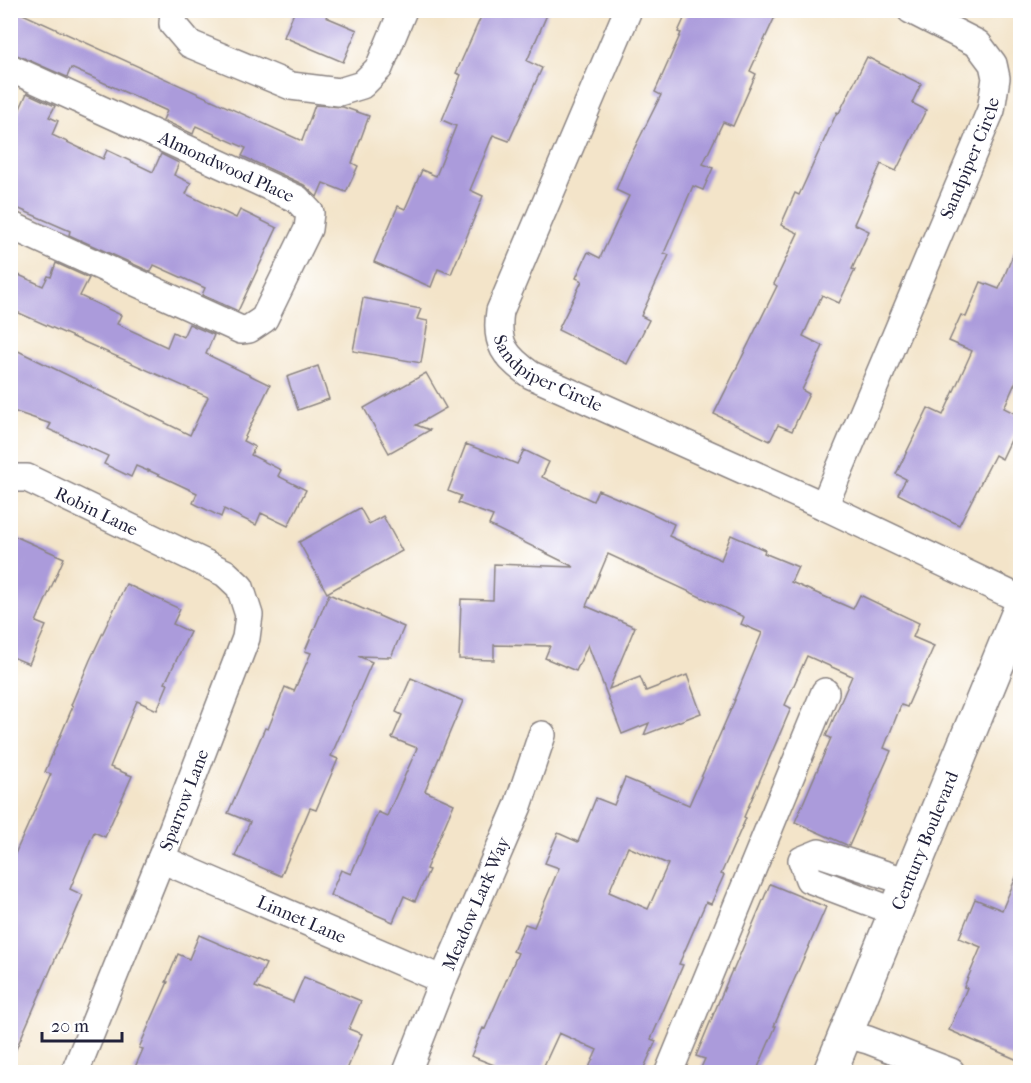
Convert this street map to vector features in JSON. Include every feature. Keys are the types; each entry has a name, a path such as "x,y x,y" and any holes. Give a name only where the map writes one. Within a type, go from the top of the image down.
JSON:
{"street":[{"path":"174,10 173,24 190,44 291,86 339,92 362,85 379,68 403,10"},
{"name":"Sandpiper Circle","path":"628,10 500,311 498,326 505,352 514,364 531,375 824,506 1020,599"},
{"name":"Sandpiper Circle","path":"824,506 991,110 996,78 993,64 978,44 910,10"},
{"name":"Almondwood Place","path":"10,68 297,199 310,213 308,229 264,319 249,329 241,330 10,225"},
{"name":"Robin Lane","path":"10,478 27,478 182,553"},
{"name":"Sparrow Lane","path":"75,1072 161,859 246,638 249,615 240,587 225,573 182,553"},
{"name":"Century Boulevard","path":"830,1072 1020,609"},
{"path":"669,1072 825,692"},
{"name":"Meadow Lark Way","path":"407,1072 518,806 542,735"},
{"path":"762,844 802,860 819,853 908,882"},
{"name":"Linnet Lane","path":"161,859 444,980"},
{"path":"802,860 809,879 896,912"},
{"path":"846,1034 868,1040 951,1072"}],"building":[{"path":"10,10 302,141 315,105 343,107 369,116 352,163 358,166 346,192 323,183 317,197 304,185 242,156 246,148 196,126 193,134 163,120 167,111 71,68 67,77 10,52"},
{"path":"295,10 329,10 326,17 357,30 343,62 284,37"},
{"path":"484,10 549,10 527,61 542,68 509,141 493,135 470,190 483,196 467,236 451,274 438,269 431,287 374,262 398,206 405,209 422,170 436,176 456,126 442,120 461,75 456,73"},
{"path":"688,10 778,10 750,71 756,74 733,126 723,122 703,164 713,168 703,190 693,186 664,253 669,255 641,316 649,320 627,364 558,330 582,281 576,278 588,252 600,258 629,196 616,190 661,95 655,92 681,33 678,32"},
{"path":"867,57 921,84 912,103 926,110 896,171 881,164 854,224 869,231 852,269 855,270 839,303 822,295 803,336 823,346 802,390 809,394 792,431 778,425 770,441 714,414 777,286 774,284 798,233 781,225 795,193 799,195 837,112 839,113"},
{"path":"27,93 55,106 49,117 58,121 52,135 103,159 107,150 153,172 161,154 179,163 174,175 191,183 186,194 236,218 240,210 277,228 238,311 202,295 205,288 154,265 151,272 69,235 70,231 10,205 10,131"},
{"path":"1020,238 1020,372 1004,408 1020,416 1020,421 1002,459 995,455 959,525 898,494 906,479 896,474 928,408 943,415 972,351 949,341 961,315 966,317 981,282 999,289"},
{"path":"56,263 89,278 80,296 121,315 117,324 167,347 173,332 183,337 189,324 214,335 206,354 270,385 243,441 255,447 251,455 281,470 278,476 306,490 288,526 261,513 256,525 224,509 221,517 193,503 197,493 136,466 131,477 104,464 108,456 48,429 51,424 10,410 10,347 190,435 208,397 10,309 10,271 43,286 48,276 51,277"},
{"path":"363,298 421,309 417,319 428,321 421,363 353,351"},
{"path":"318,366 329,399 298,410 287,377"},
{"path":"426,373 446,408 416,425 430,430 389,453 364,408"},
{"path":"466,444 517,464 524,450 549,462 542,477 593,501 598,490 645,510 674,524 669,536 721,560 731,535 765,550 764,553 798,567 791,582 853,609 860,595 919,623 913,637 934,646 907,707 901,705 884,748 891,751 849,846 795,822 831,738 826,736 852,676 807,656 785,705 791,708 721,874 724,875 711,904 706,902 679,964 683,965 651,1039 656,1041 642,1072 587,1072 597,1050 559,1033 541,1072 491,1072 494,1065 471,1056 518,953 513,951 525,924 534,927 559,868 545,863 558,833 578,842 596,798 614,805 625,778 689,805 762,633 741,624 744,617 608,554 586,606 635,627 609,689 640,677 646,691 687,675 701,713 644,735 649,723 622,734 588,645 576,671 545,658 550,646 494,645 494,660 459,659 461,599 493,600 494,564 574,567 489,525 493,516 458,503 461,496 448,491","holes":["628,847 668,864 648,909 609,892"]},
{"path":"360,508 369,524 383,516 402,551 327,593 299,542"},
{"path":"10,534 64,558 36,622 46,626 29,664 10,656"},
{"path":"126,584 180,609 173,624 190,632 165,683 168,684 157,710 137,701 110,767 132,776 105,837 94,832 70,889 83,895 10,1063 10,865 51,774 45,772 73,706 71,705"},
{"path":"329,594 404,627 391,657 358,656 372,662 331,756 338,759 316,810 310,808 281,876 235,856 250,822 228,813 265,728 268,729 285,687 294,691 311,653 305,651"},
{"path":"411,678 463,701 425,791 454,804 415,901 404,896 393,922 330,895 341,870 351,874 378,812 387,816 417,748 392,738 402,715 396,712"},
{"path":"1020,868 1020,1061 949,1030 981,947 959,938 975,899 1002,910"},
{"path":"770,884 826,907 756,1072 699,1072 705,1059 696,1056"},
{"path":"199,935 266,964 255,987 293,1002 304,977 361,1001 349,1029 362,1034 346,1072 133,1072 143,1049 139,1048 178,954 189,959"}]}
